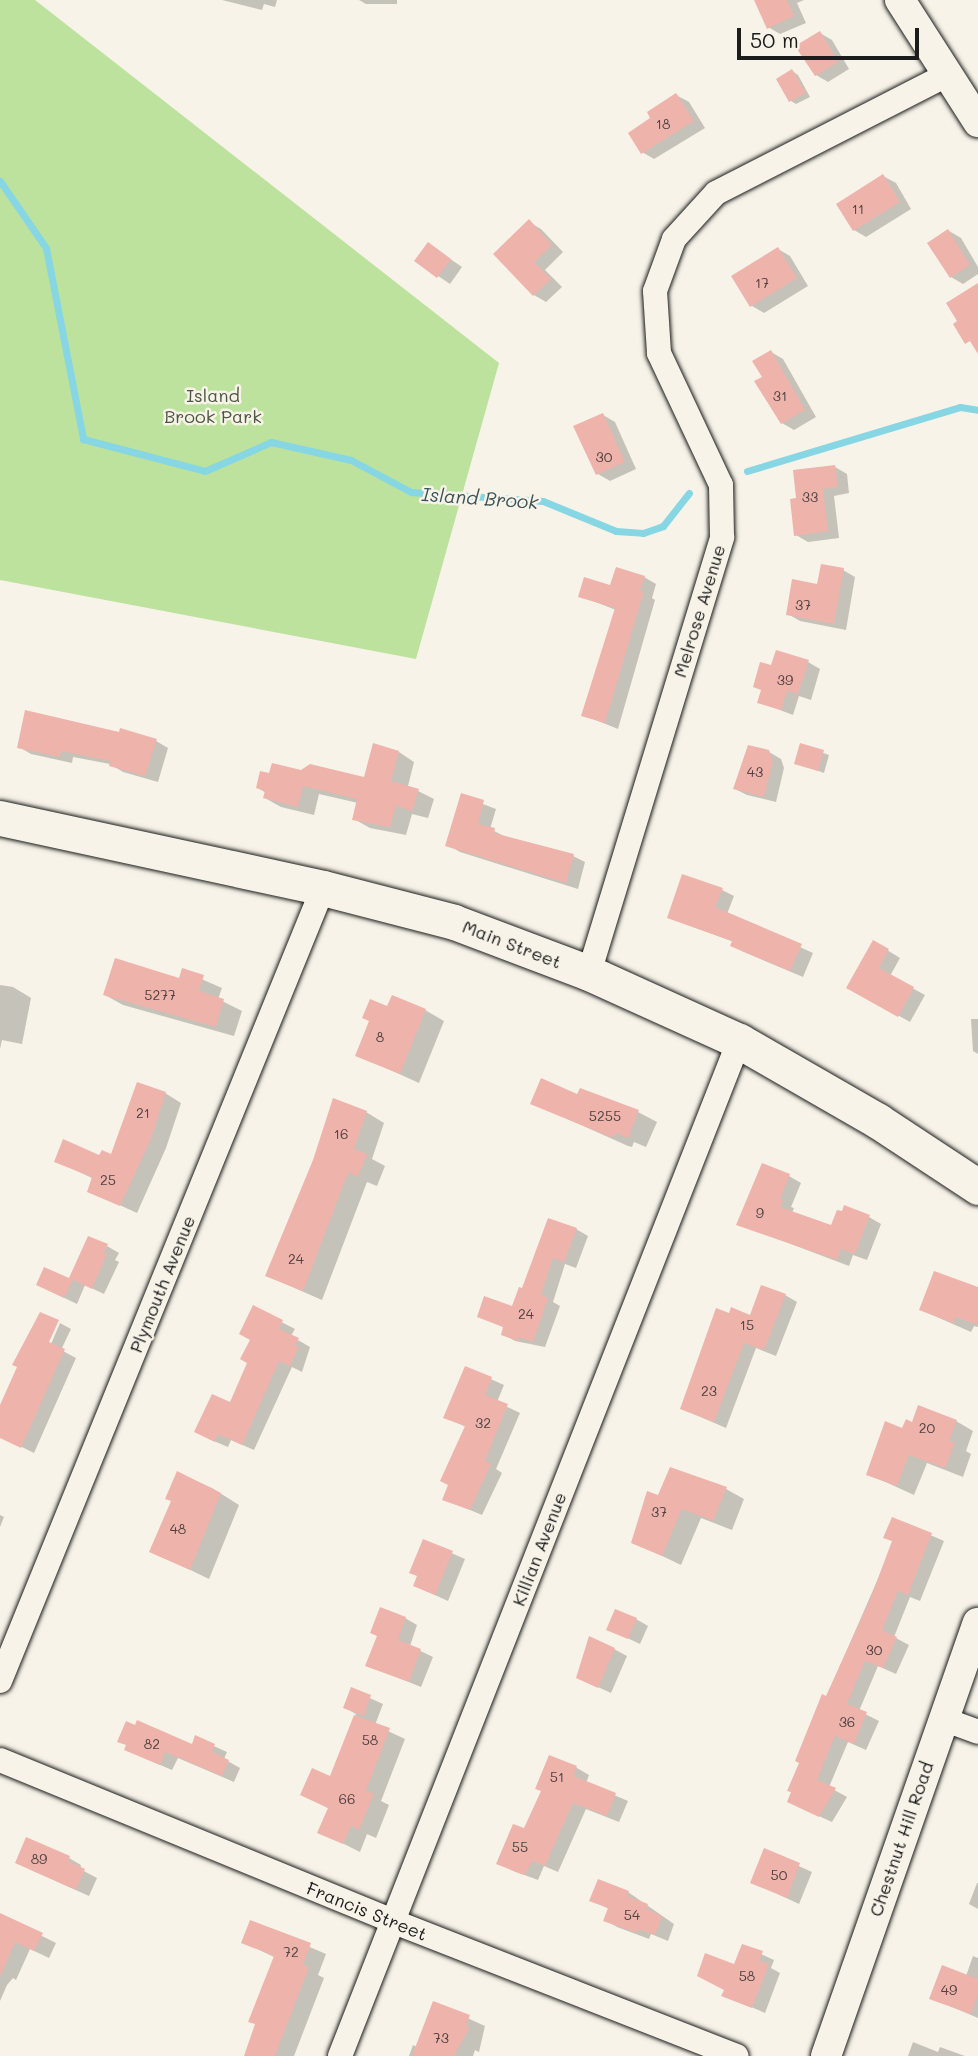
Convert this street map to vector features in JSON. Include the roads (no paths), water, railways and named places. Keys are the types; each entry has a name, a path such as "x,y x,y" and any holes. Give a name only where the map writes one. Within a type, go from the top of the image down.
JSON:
{"main road":[{"name":"Main Street","path":"0,818 323,888 454,922 589,973 738,1041 878,1121 978,1187"}],"street":[{"path":"900,0 978,122"},
{"name":"Melrose Avenue","path":"589,973 722,537 721,485 659,353 655,291 674,239 716,193 947,75"},
{"name":"Plymouth Avenue","path":"0,1681 323,888"},
{"name":"Killian Avenue","path":"340,2056 738,1041"},
{"name":"Chestnut Hill Road","path":"826,2056 978,1623"},
{"path":"943,1718 978,1732"},
{"name":"Francis Street","path":"0,1760 392,1921 737,2056"}],"waterway":[{"name":"Island Brook","path":"0,181 46,248 83,439 205,471 271,442 351,460 411,492 543,501 616,531 643,533 663,526 689,493"},
{"name":"Island Brook","path":"747,471 960,407 978,410"}],"park label":[{"name":"Island Brook Park","path":"213,406"}]}
